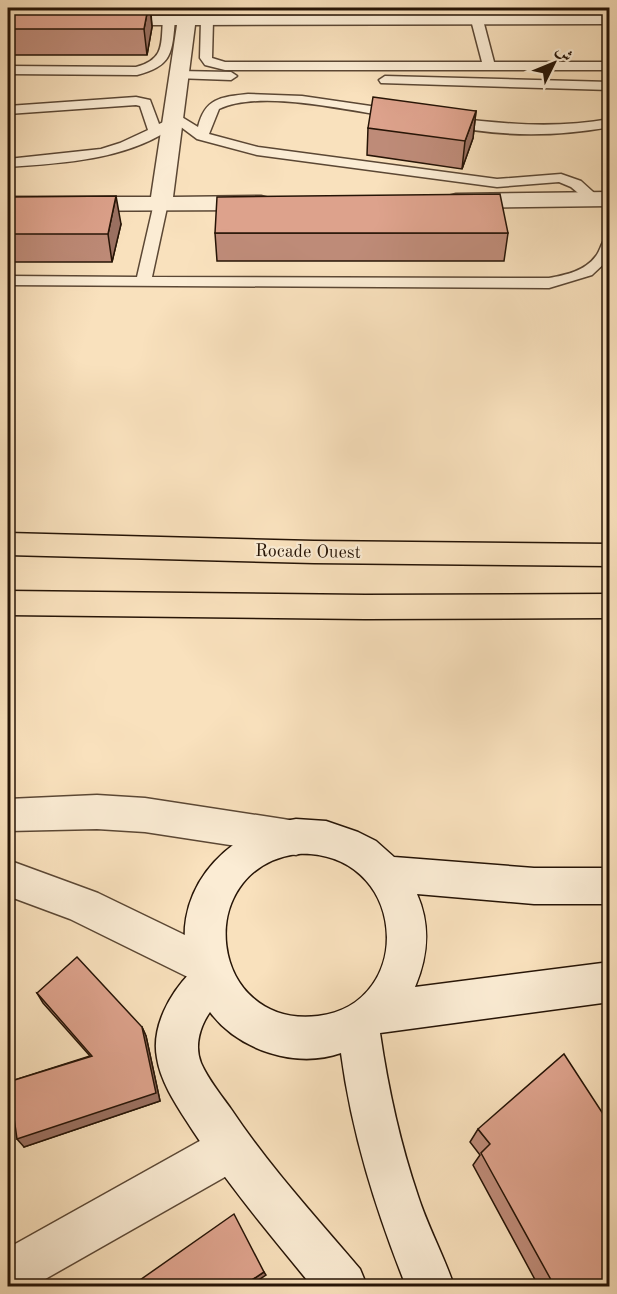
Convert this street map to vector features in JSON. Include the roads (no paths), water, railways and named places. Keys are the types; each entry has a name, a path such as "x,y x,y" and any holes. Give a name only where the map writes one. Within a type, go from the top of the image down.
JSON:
{"highway":[{"name":"Rocade Ouest","path":"8,544 314,552 609,555"},
{"path":"8,603 365,607 609,606"}],"street":[{"path":"523,8 547,19"},
{"path":"88,20 609,19"},
{"path":"161,203 166,124 188,20"},
{"path":"431,201 602,200"},
{"path":"8,204 278,202"},
{"path":"8,815 97,812 145,814 296,838 330,840 360,852 386,874 402,900 409,929 407,960 395,989 366,1018 362,1055 395,1195 430,1287"},
{"path":"296,838 267,844 242,858 221,879 207,906 202,935 209,973 231,1007 259,1026 292,1036 326,1035 366,1018 609,982"},
{"path":"386,874 534,886 609,886"},
{"path":"8,878 37,886 71,900 209,973"},
{"path":"209,973 186,1010 178,1030 177,1051 182,1072 230,1149 344,1287"},
{"path":"8,1274 230,1149"}],"lane":[{"path":"188,20 206,58 217,65 609,66"},
{"path":"8,70 137,71 148,68 158,65 163,59 188,20"},
{"path":"477,20 489,66"},
{"path":"178,75 346,79"},
{"path":"370,80 609,86"},
{"path":"202,136 208,113 214,105 230,98 255,96 410,116"},
{"path":"8,110 136,101 146,103 166,124 258,152 497,183 561,178 576,184 602,200"},
{"path":"434,119 528,131 560,131 609,123"},
{"path":"8,163 103,153 125,146 166,124"},
{"path":"144,280 161,203"},
{"path":"8,281 549,283 575,278 595,268 606,255 609,242"}]}
